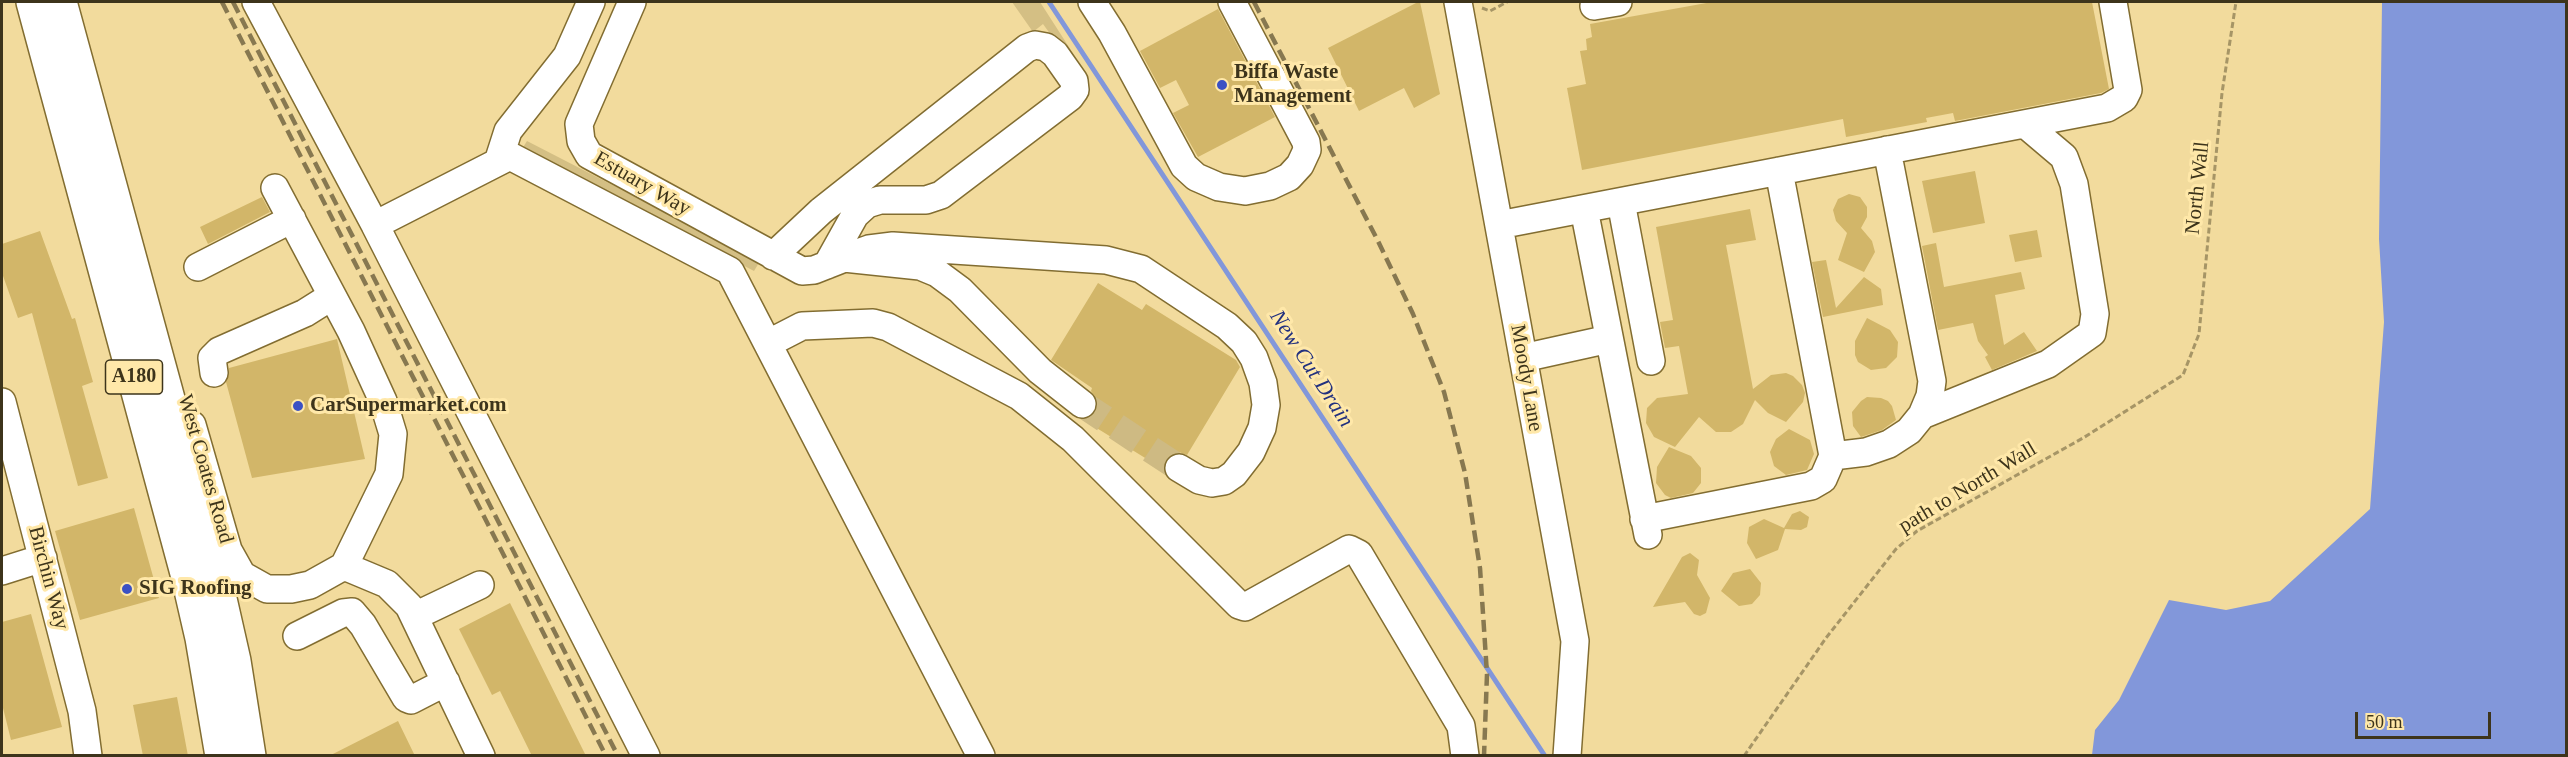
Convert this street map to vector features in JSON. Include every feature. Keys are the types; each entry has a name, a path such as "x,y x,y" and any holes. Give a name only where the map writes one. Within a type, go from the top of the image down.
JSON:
{"highway":[{"name":"A180","path":"33,2 188,577 202,638 222,756"},
{"name":"A180","path":"60,2 215,578 234,661 249,756"}],"street":[{"path":"256,2 375,225 645,756"},
{"path":"499,159 508,131 567,56 591,2"},
{"name":"Estuary Way","path":"632,2 584,107 579,124 581,141 589,155 600,164 802,271 836,262"},
{"path":"1092,2 1109,4 1115,2"},
{"path":"1092,2 1112,33 1184,166 1196,177 1219,187 1245,191 1270,186 1289,177 1300,165 1307,150 1306,142 1232,2"},
{"name":"Moody Lane","path":"1458,2 1575,641 1567,756"},
{"path":"1498,225 2107,108 2124,98 2128,90 2113,2"},
{"path":"773,256 821,211 1027,48 1035,45 1046,47 1055,54 1074,81 1075,90 1070,98 941,195 926,200 880,200 867,204 855,215 836,262"},
{"path":"1922,415 2048,364 2092,333 2095,314 2074,184 2064,157 2025,124"},
{"path":"1833,456 1866,452 1889,444 1909,431 1922,415 1930,396 1932,381 1887,150"},
{"path":"375,225 499,159 510,156 518,158 730,271 770,343 981,756"},
{"path":"1584,209 1646,527 1811,486 1823,478 1833,456 1779,171"},
{"path":"275,188 332,296 383,401 393,434 389,474 344,566 387,584 409,606 482,756"},
{"path":"1615,369 1663,359 1620,202"},
{"path":"198,267 292,219"},
{"path":"836,262 869,249 893,246 1106,260 1141,269 1227,326 1244,342 1254,358 1263,383 1266,405 1262,428 1251,452 1234,474 1224,481 1212,483 1199,480 1179,468"},
{"name":"West Coates Road","path":"130,259 167,338 228,550 242,575 267,589 291,590 310,585 344,566"},
{"path":"836,262 920,266 937,273 960,290 1040,371 1082,405"},
{"path":"214,374 212,358 219,351 305,313 332,296"},
{"path":"770,343 802,326 873,323 888,327 1019,396 1073,439 1239,605 1245,607 1349,549 1359,554 1461,726 1465,756"},
{"path":"1523,358 1609,339"},
{"name":"Birchin Way","path":"2,402 82,711 88,756"},
{"path":"2,571 43,558"},
{"path":"415,616 480,585"},
{"path":"297,636 343,613 352,612 363,625 406,698 411,699 446,682"}],"path":[{"name":"North Wall","path":"2183,375 2199,334 2222,93 2236,2"},
{"name":"path to North Wall","path":"1744,756 1826,638 1896,549 1917,531 2083,438 2183,375"}],"shaded area":[{"path":"1012,2 1040,2 1085,72 1079,74 1043,24 1033,32"},
{"path":"527,141 760,261 754,271 522,149"}],"water":[{"path":"2382,2 2566,2 2566,755 2092,755 2095,730 2119,700 2169,600 2226,610 2270,601 2370,509 2384,322 2379,239"}],"building":[{"path":"1420,2 1440,94 1414,108 1404,88 1359,111 1328,48"},
{"path":"1712,2 2092,2 2109,89 2101,93 1955,121 1953,113 1926,118 1927,122 1846,137 1843,119 1582,170 1567,88 1586,84 1580,51 1587,50 1586,39 1592,37 1590,24"},
{"name":"Biffa Waste Management","path":"1218,9 1275,117 1198,157 1173,113 1189,105 1176,80 1160,88 1140,51"},
{"path":"1975,171 1985,223 1933,233 1922,181"},
{"path":"1849,194 1860,197 1867,207 1867,217 1861,228 1872,241 1875,252 1864,272 1838,260 1847,233 1836,221 1833,210 1838,199"},
{"path":"262,197 270,212 208,244 200,227"},
{"path":"1750,209 1756,240 1726,245 1753,389 1771,375 1786,373 1802,385 1805,393 1803,402 1786,422 1768,413 1755,400 1743,424 1731,432 1716,432 1699,417 1675,447 1654,437 1646,423 1647,408 1657,398 1688,394 1679,346 1665,348 1660,322 1673,320 1656,227"},
{"path":"2037,230 2042,257 2015,262 2009,235"},
{"path":"40,231 72,319 75,318 93,382 82,386 108,478 78,486 32,313 18,318 2,273 2,244"},
{"path":"1936,243 1944,287 2021,272 2025,289 1995,295 2004,345 2024,332 2037,351 1992,370 1985,357 1988,355 1978,341 1973,323 1938,330 1922,246"},
{"path":"1826,260 1836,308 1864,277 1881,289 1883,305 1823,317 1812,262"},
{"path":"1098,283 1142,310 1146,304 1236,360 1240,367 1187,455 1179,452 1171,455 1165,460 1163,469 1082,419 1094,414 1097,407 1092,388 1051,360"},
{"path":"1867,318 1890,330 1898,342 1897,357 1886,368 1871,370 1858,362 1855,355 1855,341"},
{"path":"337,339 365,459 252,478 226,382 229,368"},
{"path":"1867,397 1888,401 1896,420 1882,430 1861,437 1853,426 1852,412"},
{"path":"1789,429 1810,440 1814,454 1807,470 1786,475 1774,466 1770,452 1776,439"},
{"path":"1669,447 1691,456 1701,468 1701,483 1693,493 1671,498 1665,495 1656,483 1657,467"},
{"path":"134,508 159,598 80,620 55,531"},
{"path":"1800,511 1809,517 1807,527 1801,530 1785,529 1778,550 1756,559 1747,543 1749,527 1764,519 1784,528 1792,514"},
{"path":"1690,553 1699,560 1697,575 1710,598 1706,613 1700,616 1694,614 1685,602 1653,607 1682,557"},
{"path":"1750,569 1761,583 1760,595 1752,604 1739,606 1721,591 1733,573"},
{"path":"510,603 586,756 532,756 500,691 492,695 459,629"},
{"path":"31,614 62,727 11,740 2,704 2,622"},
{"path":"177,697 188,756 143,756 133,705"},
{"path":"398,721 415,756 329,756"}],"waterway":[{"name":"New Cut Drain","path":"1049,2 1545,756"}],"tunnel":[{"path":"1082,404 1179,468"}],"railway":[{"path":"222,2 606,756"},
{"path":"233,2 618,756"},
{"path":"1254,2 1378,241 1413,314 1444,392 1465,473 1480,568 1487,674 1484,756"}],"place":[{"name":"Biffa Waste Management","path":"1222,85"},
{"name":"CarSupermarket.com","path":"298,406"},
{"name":"SIG Roofing","path":"127,589"}]}
